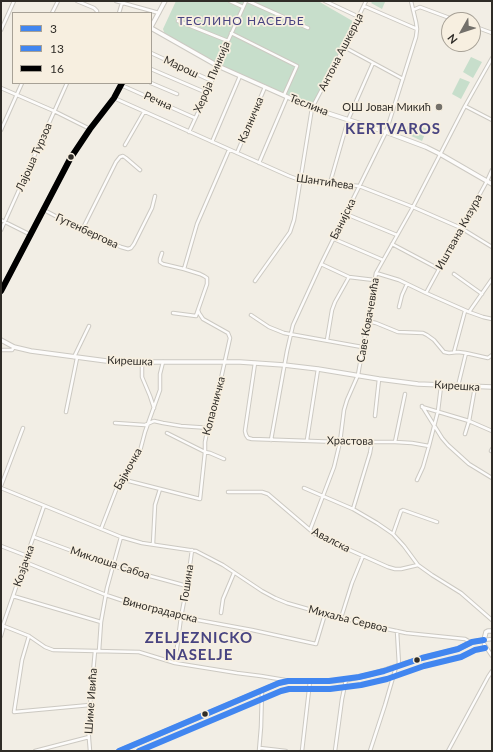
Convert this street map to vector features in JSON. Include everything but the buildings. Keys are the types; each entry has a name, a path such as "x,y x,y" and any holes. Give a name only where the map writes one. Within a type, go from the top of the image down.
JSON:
{"street":[{"path":"1,30 14,1"},
{"path":"52,12 58,1"},
{"path":"77,1 94,8 97,12"},
{"path":"116,1 159,13"},
{"path":"152,26 165,1"},
{"path":"230,1 244,7"},
{"path":"247,1 308,28"},
{"name":"Хероја Пинкија","path":"189,132 231,34 247,1"},
{"path":"325,1 359,18"},
{"name":"Антона Ашкерца","path":"255,281 290,232 294,220 312,108 359,18 366,1"},
{"name":"Банијска","path":"271,440 284,365 291,334 298,314 386,132 403,79 417,29 411,1"},
{"path":"119,12 122,3"},
{"path":"364,6 417,29"},
{"path":"413,10 420,7 441,15"},
{"path":"178,21 228,41"},
{"name":"Теслина","path":"152,29 218,66 312,108 386,132 426,147 492,184"},
{"path":"481,29 492,33"},
{"path":"231,34 297,66 259,162"},
{"path":"344,47 403,79"},
{"name":"Марош","path":"152,53 212,81"},
{"name":"Саве Ковачевића","path":"310,530 337,459 344,410 358,375 376,273 413,207 465,106 492,58"},
{"path":"330,183 348,120 373,63"},
{"path":"152,69 207,93"},
{"path":"212,142 240,76"},
{"path":"152,83 177,94"},
{"path":"1,130 21,84"},
{"name":"Лајоша Турзоа","path":"1,230 66,84"},
{"path":"1,291 70,159 90,129 114,98 121,84"},
{"name":"Речна","path":"121,84 195,118"},
{"name":"Калничка","path":"237,153 265,87"},
{"path":"1,88 54,111 90,129"},
{"name":"Шантићева","path":"114,98 289,176 300,180 360,186 461,228 492,247"},
{"path":"465,106 492,120"},
{"path":"125,145 144,112"},
{"path":"184,268 197,224 229,150"},
{"path":"82,230 116,162 120,157 123,156 140,170"},
{"name":"Иштвана Кизура","path":"426,293 487,182 492,170"},
{"name":"Гутенбергова","path":"44,210 82,230 128,249 134,244 152,208 155,196"},
{"path":"346,214 397,235"},
{"path":"1,220 31,235"},
{"path":"334,239 383,260"},
{"path":"392,244 439,269"},
{"path":"162,253 160,262 163,264 184,268 207,278 207,284 196,316"},
{"path":"321,264 348,277 374,280"},
{"path":"376,273 399,280 465,311 492,319"},
{"path":"454,274 482,294"},
{"path":"327,340 332,310 348,277"},
{"path":"469,312 492,279"},
{"path":"399,308 407,284"},
{"path":"198,310 200,317"},
{"path":"454,352 465,311"},
{"path":"173,313 200,317 226,331 230,335 230,338 225,362"},
{"path":"252,315 276,330 362,347"},
{"path":"367,321 398,332 423,333 434,340 444,352 466,353 488,358 492,355"},
{"path":"66,412 76,357 90,326"},
{"name":"Кирешка","path":"1,341 14,347 31,351 114,362 255,363 318,369 378,379 442,386 492,388"},
{"path":"1,350 12,350 14,347"},
{"path":"458,386 466,353"},
{"name":"Бајмочка","path":"101,529 121,479 140,450 160,390 160,374 163,362"},
{"name":"Копаоничка","path":"160,489 200,499 205,442 210,428 225,362"},
{"path":"142,363 142,377 154,408"},
{"path":"255,363 245,431 248,438 271,440"},
{"path":"307,440 318,369"},
{"path":"375,416 378,379"},
{"path":"417,480 423,467 429,446 438,411 442,386"},
{"path":"464,434 469,421 475,387"},
{"path":"395,442 405,394"},
{"path":"492,431 469,421 422,406 442,438 469,464 492,478"},
{"path":"115,423 145,425 154,420 181,426 210,428"},
{"path":"1,487 23,428"},
{"path":"166,433 205,452 210,452 224,459"},
{"name":"Храстова","path":"271,440 395,442 429,446"},
{"path":"353,509 370,452 371,442"},
{"path":"121,479 160,489 155,505 153,544"},
{"name":"Михаља Сервоа","path":"1,487 44,506 130,540 192,550 203,554 274,598 292,605 397,631 465,639 470,642"},
{"path":"304,488 353,509 393,534 418,565 461,593 492,620"},
{"name":"Авалска","path":"228,492 262,492 268,494 310,530 325,539 388,567 401,569 418,565"},
{"name":"Козјачка","path":"1,636 3,629 2,625 44,506"},
{"path":"393,534 403,510 437,522"},
{"name":"Миклоша Сабоа","path":"34,537 113,566 187,586"},
{"name":"Шиме Ивића","path":"90,751 90,705 101,622 106,595 121,537"},
{"path":"1,546 27,556"},
{"name":"Гошина","path":"175,663 192,550"},
{"path":"341,618 352,583 364,556"},
{"name":"Виноградарска","path":"25,562 106,595 139,606 181,617 316,644 325,614"},
{"path":"221,613 225,594 234,572"},
{"path":"13,596 101,622"},
{"path":"2,625 29,636 45,647 53,650 139,652 175,663 288,681 346,680 458,649 470,642 492,639"},
{"path":"370,751 398,666 397,631"},
{"path":"492,631 488,631 484,635 484,644 492,656"},
{"path":"29,636 22,660 14,712 90,705"},
{"path":"448,751 492,671"},
{"path":"335,751 346,680"},
{"path":"119,751 262,690 288,681"},
{"path":"302,751 310,681"},
{"path":"262,690 259,749 286,751"},
{"path":"35,751 89,737"}],"green space":[{"path":"176,1 318,1 356,23 312,107 219,66 165,35 163,29"},
{"path":"373,1 385,2 382,9 371,3"},
{"path":"471,57 482,62 473,78 463,72"},
{"path":"460,78 470,82 461,99 452,94"},
{"path":"410,121 427,129 422,141 405,133"}],"transit line":[{"name":"16","path":"1,291 70,159 90,129 114,98 121,84"},
{"name":"3","path":"119,751 279,683 288,681 329,681 359,677 458,649 472,642 484,640"},
{"name":"13","path":"139,751 281,691 289,689 330,689 361,685 387,679 424,666 461,657 475,650 485,648"}],"place":[{"name":"ОШ Јован Микић","path":"439,107"}],"district":[{"name":"ТЕСЛИНО НАСЕЉЕ","path":"241,21"},
{"name":"KERTVAROS","path":"393,129"},
{"name":"ZELJEZNICKO NASELJE","path":"199,646"}]}
